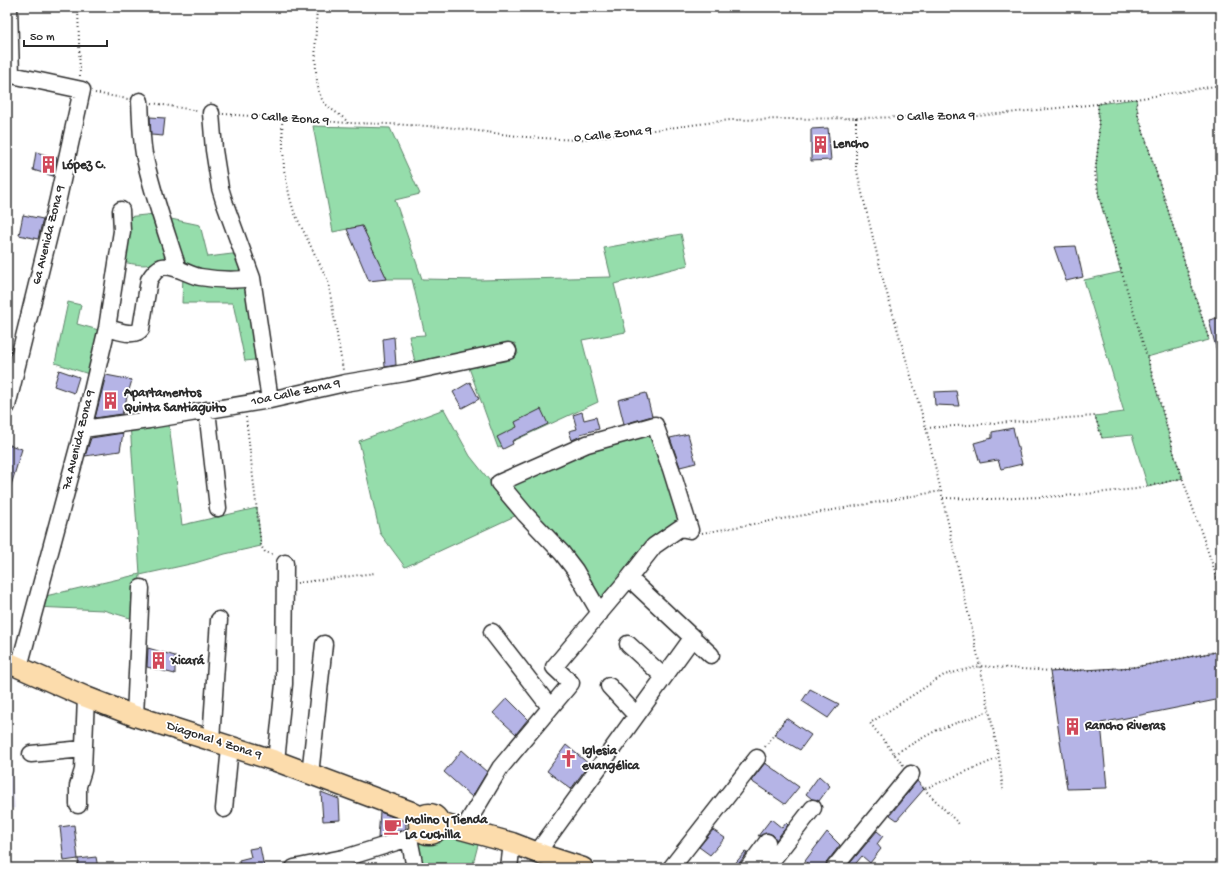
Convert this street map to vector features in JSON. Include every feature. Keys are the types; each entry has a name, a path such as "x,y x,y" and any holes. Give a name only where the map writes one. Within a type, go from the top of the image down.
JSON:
{"main road":[{"name":"Diagonal 4 Zona 9","path":"13,665 86,697 135,716 276,761 409,811 423,827 463,830 512,843 542,859 583,868"}],"street":[{"path":"9,7 9,74 82,90"},
{"name":"6a Avenida Zona 9","path":"7,406 57,203 82,90"},
{"path":"140,101 141,128 147,167 178,269"},
{"path":"211,113 214,150 220,188 252,278 270,400"},
{"name":"7a Avenida Zona 9","path":"13,665 82,429 107,328 122,231 121,210"},
{"path":"107,328 134,334 141,329 149,280 161,267 178,269 199,277 223,280 252,278"},
{"name":"10a Calle Zona 9","path":"82,429 149,420 270,400 345,383 508,351"},
{"path":"207,410 218,508"},
{"path":"463,830 500,768 570,683 554,667 600,614 654,546 680,528 690,530 671,469 655,425 587,444 499,483 525,514 562,553 575,570 600,614"},
{"path":"276,761 284,684 285,563"},
{"path":"629,578 711,655"},
{"path":"135,716 142,588"},
{"path":"212,740 219,620"},
{"path":"492,632 550,708"},
{"path":"542,859 636,715 693,637"},
{"path":"310,775 324,644"},
{"path":"628,644 664,677"},
{"path":"609,686 636,715"},
{"path":"78,805 78,786 83,770 86,697"},
{"path":"224,809 230,747"},
{"path":"31,754 84,749"},
{"path":"671,868 757,758"},
{"path":"834,868 911,774"},
{"path":"766,868 813,808"},
{"path":"294,868 349,863 423,827"},
{"path":"415,868 423,827"},
{"path":"748,868 767,842"},
{"path":"509,868 512,843"}],"path":[{"path":"78,7 79,66 82,90"},
{"path":"317,7 315,37 318,90 321,99 326,106 342,116 348,123"},
{"name":"0 Calle Zona 9","path":"82,90 211,113 348,123 446,128 525,138 577,140 730,120 977,116 1098,104 1115,99 1136,99 1221,85"},
{"path":"1136,99 1138,115 1209,340"},
{"path":"1098,104 1099,138 1095,174 1098,192 1158,394 1175,457 1221,589"},
{"path":"282,118 284,170 288,192 294,212 328,281 345,383"},
{"path":"856,118 856,167 862,197 884,283 926,428 943,498 999,758 1003,789"},
{"path":"245,404 261,546 263,550"},
{"path":"926,428 1095,416 1102,438"},
{"path":"943,498 991,499 1064,496 1136,489 1183,478"},
{"path":"690,530 705,533 941,491"},
{"path":"285,584 376,573"},
{"path":"959,824 924,789 870,723 944,675 980,666 1032,670 1098,670 1135,667 1221,651"},
{"path":"894,754 938,730 989,711"},
{"path":"757,758 786,718"},
{"path":"924,789 999,758"}],"shaded area":[{"path":"7,765 11,765 15,808 7,809"}],"green space":[{"path":"1136,99 1138,115 1209,340 1147,357 1175,457 1183,478 1148,487 1132,435 1102,438 1095,416 1124,412 1084,280 1121,272 1099,198 1096,165 1099,138 1098,104"},
{"path":"313,126 390,128 420,194 395,200 422,279 481,280 611,277 604,248 681,234 688,265 614,284 626,332 582,340 598,402 498,448 468,365 518,354 515,343 415,362 409,336 425,335 412,279 387,279 362,226 333,232"},
{"path":"155,214 168,255 156,262 145,265 121,262 126,217"},
{"path":"166,218 200,225 208,257 240,253 249,277 182,267"},
{"path":"183,274 251,280 263,359 245,361 233,303 182,303"},
{"path":"68,302 81,305 77,324 106,332 95,376 55,363"},
{"path":"444,409 470,456 517,515 405,567 380,533 359,441"},
{"path":"168,417 182,525 257,508 261,546 140,575 137,620 103,610 35,607 37,598 140,574 130,423"},
{"path":"653,429 683,524 600,607 514,494 513,481 553,462"},
{"path":"446,831 479,841 472,868 420,868 416,845"}],"building":[{"path":"150,117 165,118 163,136 151,135"},
{"name":"Lencho","path":"828,128 831,160 811,161 811,129"},
{"name":"López C.","path":"36,152 57,158 53,176 33,170"},
{"path":"23,215 43,219 38,239 19,235"},
{"path":"362,226 387,279 369,281 347,229"},
{"path":"1076,246 1083,277 1066,281 1054,247"},
{"path":"1221,317 1221,356 1218,356 1209,320"},
{"path":"394,337 396,365 385,367 383,339"},
{"path":"59,370 79,377 74,393 54,386"},
{"name":"Apartamentos Quinta Santiaguito","path":"106,375 132,380 122,414 95,418"},
{"path":"470,382 479,399 462,408 453,392"},
{"path":"956,391 959,406 935,405 934,392"},
{"path":"646,393 652,416 624,424 618,400"},
{"path":"541,409 548,424 512,441 513,444 503,449 497,437 517,427 515,422"},
{"path":"582,412 584,420 596,417 599,429 580,434 581,436 572,440 569,431 577,429 573,415"},
{"path":"1013,428 1022,464 1001,469 998,460 980,463 974,443 992,438 992,432"},
{"path":"123,433 120,451 85,456 91,438"},
{"path":"688,434 696,463 680,467 670,438"},
{"path":"7,444 22,449 9,492 7,492"},
{"name":"Xicará","path":"148,648 175,656 175,674 147,667"},
{"path":"1221,651 1221,699 1101,723 1107,788 1067,789 1050,672 1135,667"},
{"path":"810,689 839,704 828,718 802,701"},
{"path":"507,698 528,719 516,734 493,713"},
{"path":"786,718 811,735 800,750 774,735"},
{"name":"Iglesia evangélica","path":"566,745 589,764 571,789 547,771"},
{"path":"462,750 487,772 472,797 444,772"},
{"path":"765,763 799,787 785,804 751,781"},
{"path":"819,776 830,786 819,801 812,799 806,794"},
{"path":"917,781 924,789 897,820 890,815"},
{"path":"321,792 339,799 340,820 323,821"},
{"name":"Molino y Tienda La Cuchilla","path":"380,812 406,822 406,829 378,838"},
{"path":"771,819 782,828 786,823 788,825 776,840 773,835 768,833 758,836"},
{"path":"74,825 78,859 64,861 60,827"},
{"path":"713,830 725,838 710,855 699,847"},
{"path":"877,831 883,836 877,844 881,849 870,863 862,856 852,868 846,868"},
{"path":"827,832 840,845 827,862 825,868 812,868 805,861"},
{"path":"260,847 264,867 240,868 239,860 251,857 249,849"},
{"path":"745,852 747,853 740,862 739,868 731,868"},
{"path":"96,857 98,868 79,868 78,859"}],"place":[{"name":"Lencho","path":"820,144"},
{"name":"López C.","path":"49,165"},
{"name":"Apartamentos Quinta Santiaguito","path":"111,400"},
{"name":"Xicará","path":"158,661"},
{"name":"Rancho Riveras","path":"1072,726"},
{"name":"Iglesia evangélica","path":"569,758"},
{"name":"Molino y Tienda La Cuchilla","path":"392,827"}]}
